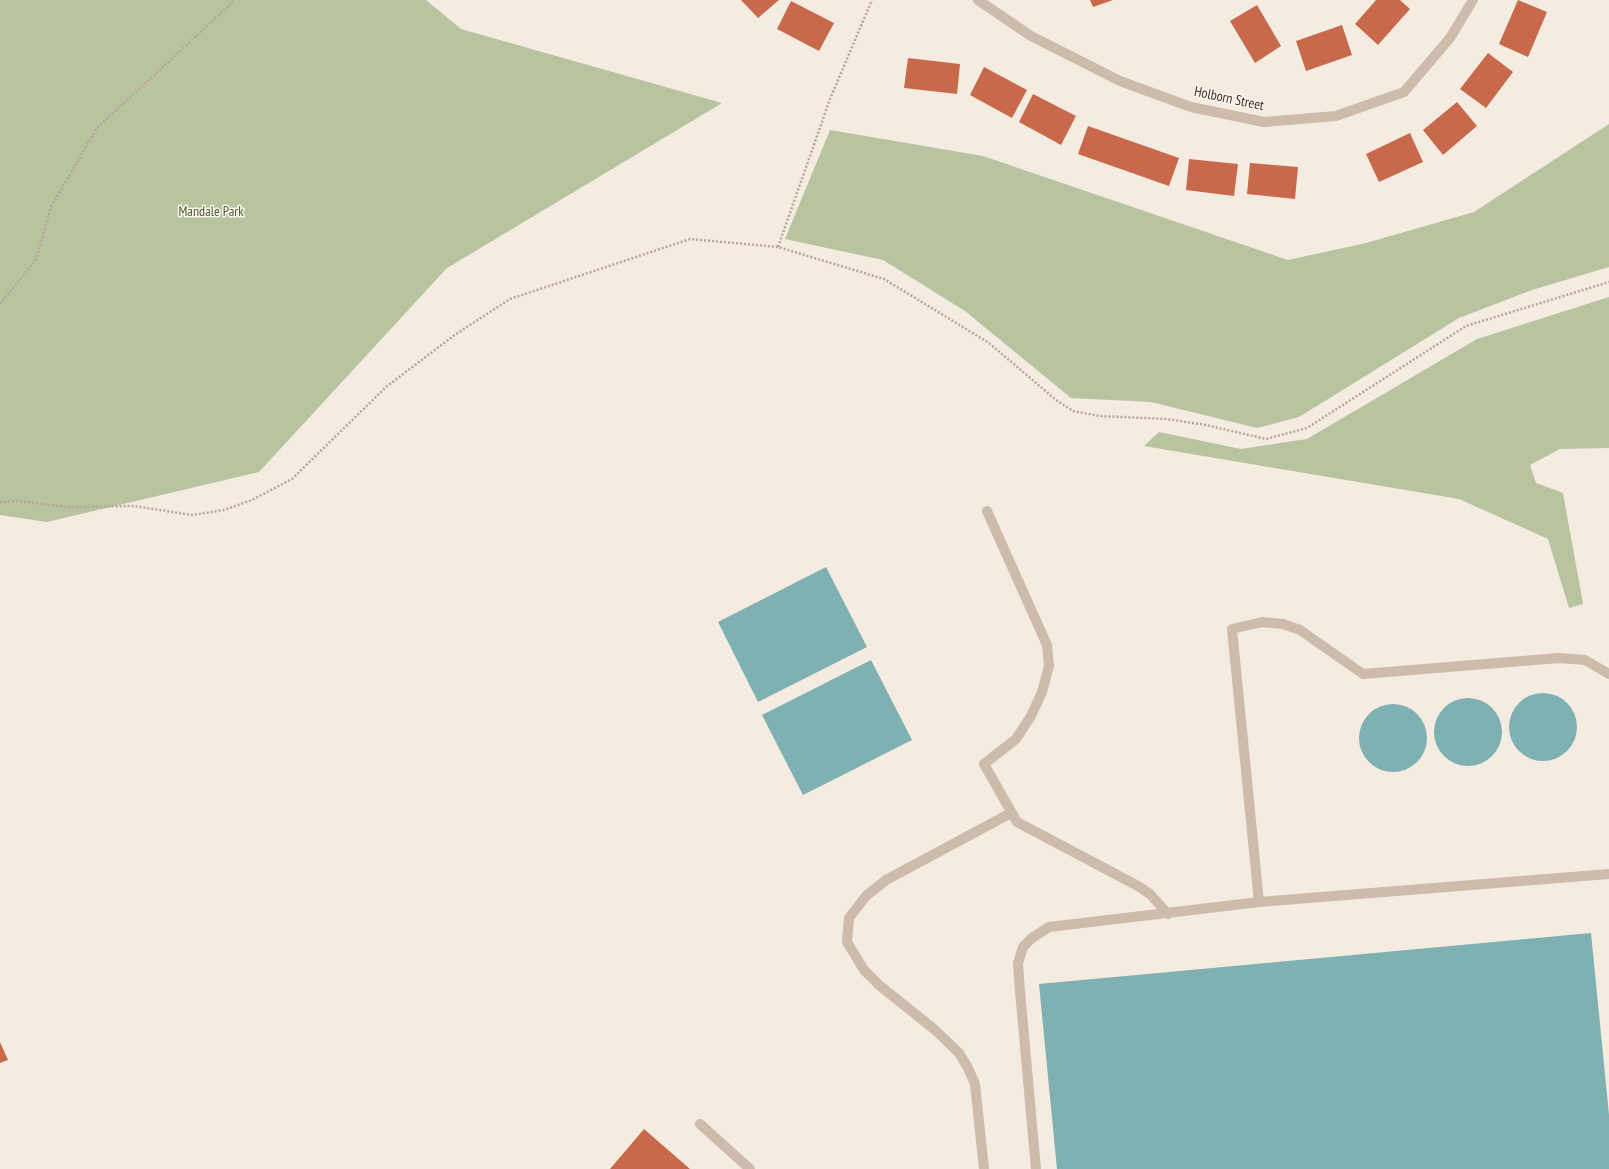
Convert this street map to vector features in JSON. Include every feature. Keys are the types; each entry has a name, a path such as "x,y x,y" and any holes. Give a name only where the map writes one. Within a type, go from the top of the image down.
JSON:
{"street":[{"name":"Holborn Street","path":"978,0 1031,36 1120,81 1191,107 1264,122 1336,116 1404,92 1450,38 1473,0"},
{"path":"987,511 1047,645 1049,666 1042,692 1031,716 1016,739 984,764 1017,822 1138,886 1150,894 1168,914"},
{"path":"1259,902 1232,629 1262,622 1289,626 1300,630 1363,674 1559,658 1585,660 1609,674"},
{"path":"984,1169 975,1084 959,1052 878,985 864,970 846,942 849,918 866,896 886,880 1011,813"},
{"path":"1036,1169 1018,963 1023,947 1032,938 1049,927 1259,902 1609,874"},
{"path":"700,1124 750,1169"}],"path":[{"path":"0,304 36,260 51,207 97,128 235,0"},
{"path":"778,247 830,99 872,0"},
{"path":"0,502 17,501 65,507 134,506 192,515 224,510 252,500 292,480 386,387 456,334 510,299 690,239 778,247 884,279 988,343 1056,400 1073,411 1099,416 1167,419 1206,425 1266,439 1307,428 1466,326 1609,282"}],"green space":[{"name":"Mandale Park","path":"0,0 426,0 461,29 722,103 447,268 259,472 47,522 0,515"},
{"path":"1609,124 1609,267 1532,290 1459,318 1299,417 1257,428 1151,402 1071,398 965,311 883,260 785,239 830,130 983,156 1288,260 1366,243 1474,212"},
{"path":"1609,297 1609,448 1560,449 1530,465 1536,483 1563,493 1583,604 1569,608 1548,539 1459,499 1144,446 1159,432 1241,449 1307,439 1477,339"}],"water":[{"path":"826,567 867,647 758,702 718,622"},
{"path":"871,660 912,740 803,795 762,715"},
{"path":"1543,693 1556,696 1567,703 1574,714 1577,727 1574,740 1567,751 1556,758 1543,761 1530,758 1519,751 1512,740 1509,727 1512,714 1519,703 1530,696"},
{"path":"1468,698 1481,701 1492,708 1499,719 1502,732 1499,745 1492,756 1481,763 1468,766 1455,763 1444,756 1437,745 1434,732 1437,719 1444,708 1455,701"},
{"path":"1393,704 1406,707 1417,714 1424,725 1427,738 1424,751 1417,762 1406,769 1393,772 1380,769 1369,762 1362,751 1359,738 1362,725 1369,714 1380,707"},
{"path":"1591,933 1609,1115 1609,1169 1057,1169 1039,984"}],"building":[{"path":"741,0 779,0 758,18"},
{"path":"1090,0 1113,0 1093,7"},
{"path":"1376,0 1400,0 1410,9 1378,45 1355,24"},
{"path":"1518,0 1547,12 1528,57 1499,44"},
{"path":"791,1 834,23 819,51 777,29"},
{"path":"1257,5 1281,46 1255,63 1230,21"},
{"path":"1342,25 1352,55 1306,71 1296,41"},
{"path":"1488,53 1513,72 1486,108 1460,89"},
{"path":"908,58 960,64 957,94 904,88"},
{"path":"984,67 1027,90 1012,118 970,95"},
{"path":"1033,94 1076,116 1061,145 1019,122"},
{"path":"1457,102 1477,126 1443,155 1423,130"},
{"path":"1088,126 1179,158 1169,186 1078,154"},
{"path":"1410,133 1423,162 1379,182 1366,154"},
{"path":"1189,159 1238,164 1234,196 1186,190"},
{"path":"1250,163 1298,167 1295,199 1247,194"},
{"path":"0,1042 8,1060 0,1063"},
{"path":"644,1129 690,1169 610,1169"}]}
